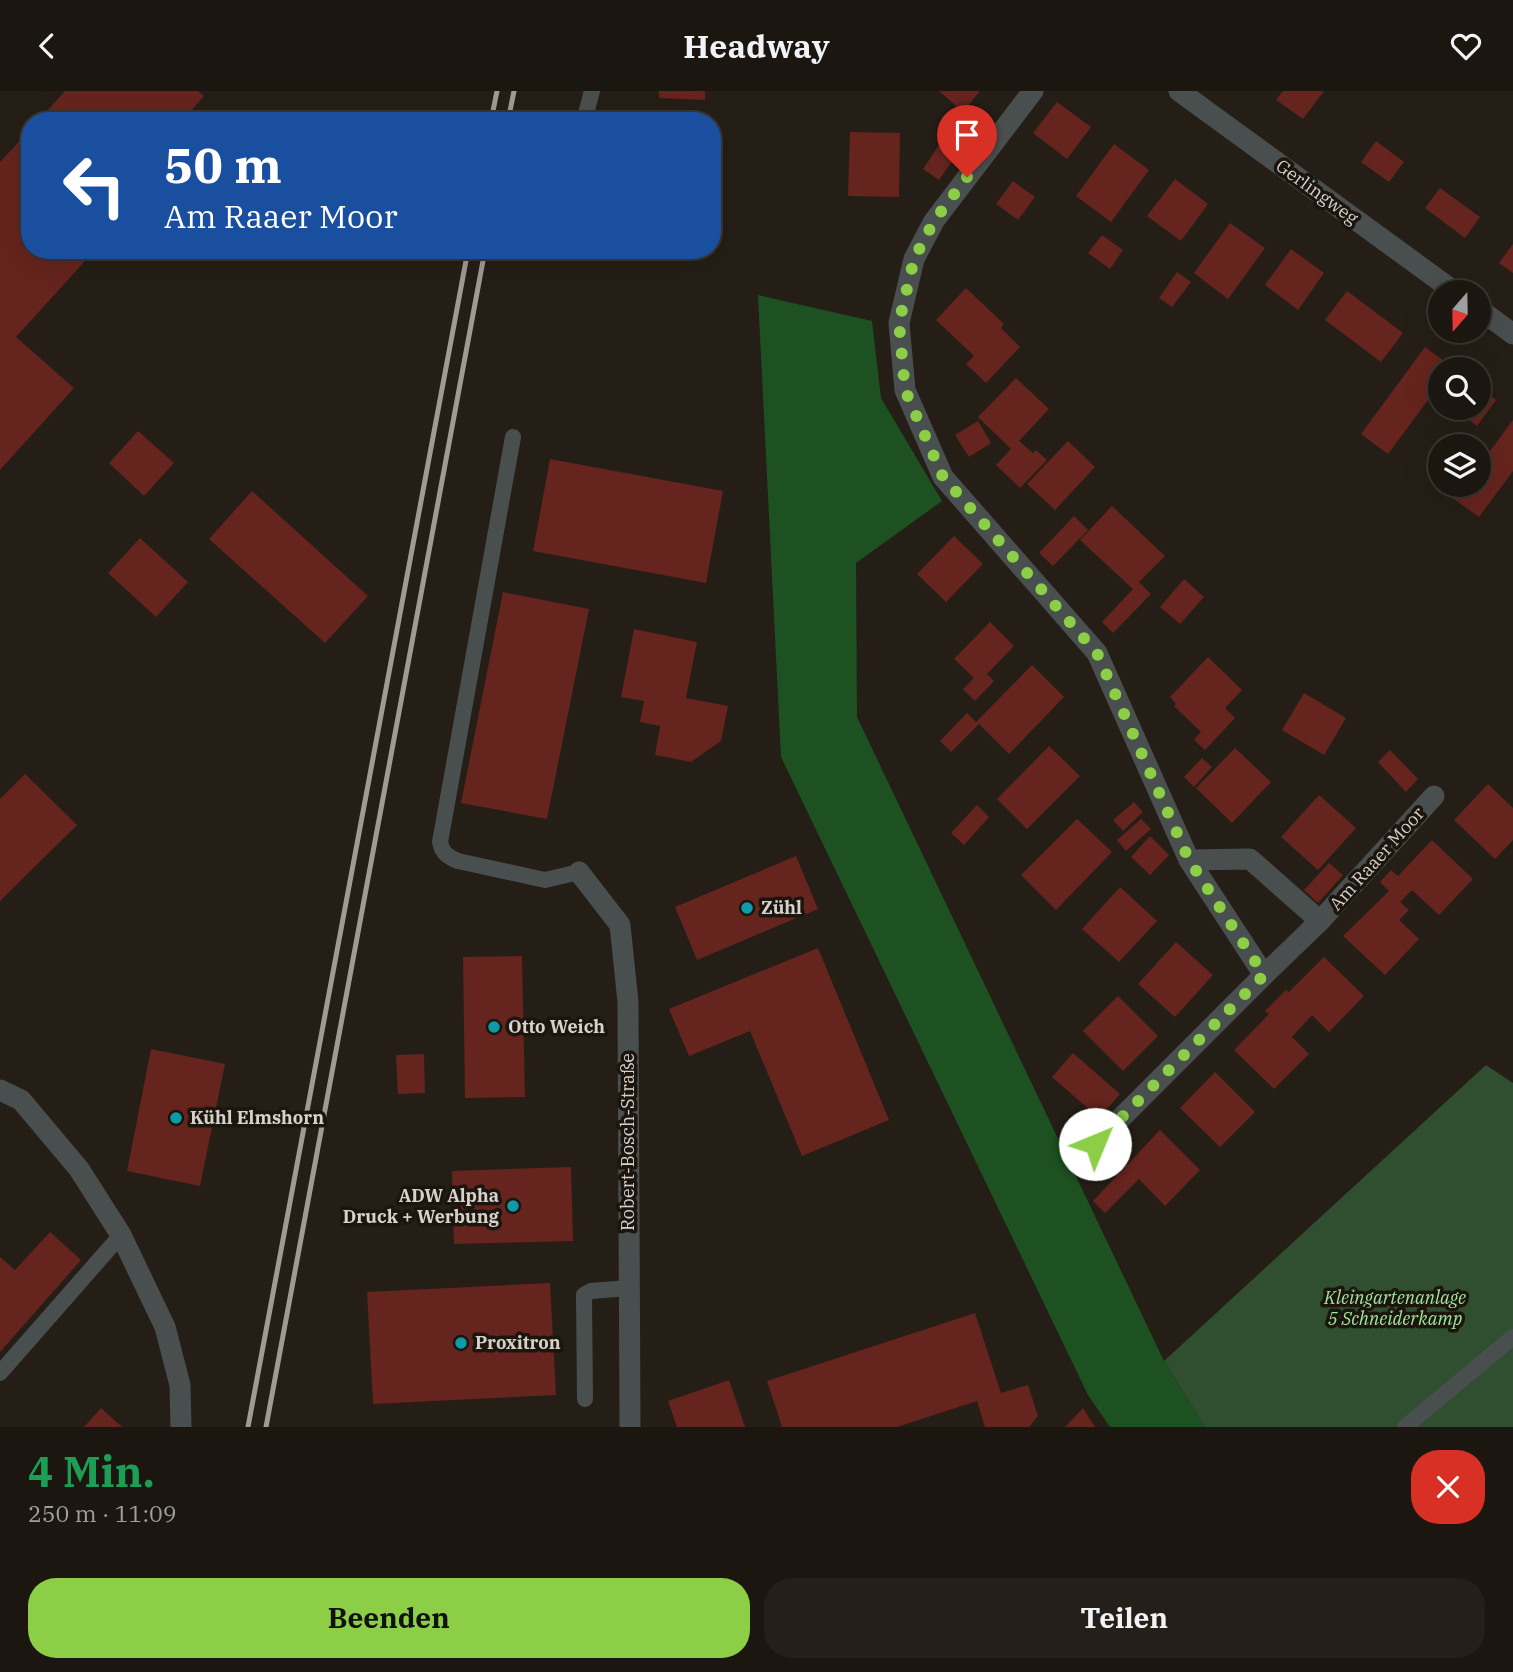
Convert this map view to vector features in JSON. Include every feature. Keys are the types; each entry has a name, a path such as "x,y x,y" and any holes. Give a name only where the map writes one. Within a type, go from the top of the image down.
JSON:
{"street":[{"path":"1034,91 934,221 914,259 899,323 905,390 943,477 1097,653 1189,860 1264,975"},
{"name":"Gerlingweg","path":"1179,91 1439,280"},
{"path":"1491,318 1513,334"},
{"name":"Am Raaer Moor","path":"1095,1144 1320,921 1434,796"},
{"name":"Am Raaer Moor","path":"1189,860 1250,859 1320,921"},
{"name":"Robert-Bosch-Straße","path":"579,872 620,925 628,1002 629,1427"},
{"path":"0,1090 22,1100 79,1169 121,1235 164,1327 180,1385 181,1427"}],"lane":[{"path":"586,112 592,91"},
{"path":"513,437 440,842 447,856 458,861 531,879 545,880 579,872"},
{"path":"0,1373 121,1235"},
{"path":"585,1399 584,1295 591,1291 629,1288"},
{"path":"1405,1427 1513,1338"}],"green space":[{"path":"758,295 872,321 881,398 942,501 856,563 857,717 1164,1361 1205,1427 1110,1427 1088,1395 781,757"},
{"name":"Kleingartenanlage 5 Schneiderkamp","path":"1486,1065 1513,1083 1513,1427 1205,1427 1164,1361"}],"building":[{"path":"65,91 198,91 204,96 190,112 46,112"},
{"path":"659,91 705,91 705,100 659,98"},
{"path":"939,91 980,91 963,112"},
{"path":"1283,91 1324,91 1303,119 1276,100"},
{"path":"1057,102 1091,127 1067,159 1033,133"},
{"path":"850,132 900,133 899,197 848,196"},
{"path":"21,140 21,259 87,259 16,337 74,388 0,470 0,162"},
{"path":"1376,141 1404,162 1389,182 1361,162"},
{"path":"941,142 957,154 939,180 923,169"},
{"path":"1114,144 1149,170 1111,222 1076,196"},
{"path":"1175,179 1208,204 1181,241 1147,216"},
{"path":"1013,181 1035,197 1018,220 996,204"},
{"path":"1440,188 1480,217 1465,238 1425,208"},
{"path":"1230,223 1265,248 1228,299 1194,273"},
{"path":"1102,235 1123,250 1110,269 1088,253"},
{"path":"1513,244 1513,273 1499,263"},
{"path":"1291,249 1324,273 1298,310 1265,285"},
{"path":"1177,272 1191,282 1172,307 1159,298"},
{"path":"966,288 1004,324 1001,328 1020,347 986,383 966,364 974,356 936,320"},
{"path":"1347,291 1403,333 1381,362 1325,320"},
{"path":"1425,347 1438,357 1428,357 1428,400 1388,454 1361,434"},
{"path":"1016,378 1049,409 1019,441 1047,460 1020,488 996,465 1011,449 978,417"},
{"path":"1469,420 1481,420 1477,426"},
{"path":"1513,420 1513,471 1479,517 1454,499 1491,497 1491,450"},
{"path":"978,421 991,443 969,457 955,435"},
{"path":"138,431 174,463 144,496 109,463"},
{"path":"1068,441 1095,467 1055,510 1027,484"},
{"path":"550,459 723,491 706,583 533,551"},
{"path":"252,491 368,596 325,643 209,539"},
{"path":"1112,506 1165,556 1139,582 1151,594 1113,633 1102,622 1133,589 1080,540"},
{"path":"1074,516 1088,530 1053,566 1039,553"},
{"path":"954,536 983,564 946,602 917,574"},
{"path":"140,538 188,582 156,617 108,573"},
{"path":"1184,579 1204,597 1180,624 1160,607"},
{"path":"503,592 589,609 547,819 461,803"},
{"path":"990,622 1014,646 987,674 994,681 975,701 963,689 974,678 954,659"},
{"path":"634,629 697,642 686,698 728,706 721,741 691,762 655,755 660,726 640,722 644,701 621,697"},
{"path":"1208,657 1242,690 1225,708 1235,718 1205,750 1194,740 1201,732 1174,706 1176,704 1170,697"},
{"path":"1032,665 1064,697 1009,754 979,724 951,752 940,741 967,713 976,722"},
{"path":"1304,693 1346,718 1324,755 1282,730"},
{"path":"1049,746 1080,776 1027,829 997,799"},
{"path":"1235,748 1271,782 1232,823 1196,788"},
{"path":"1390,750 1418,779 1406,792 1378,762"},
{"path":"1202,758 1212,767 1194,787 1184,777"},
{"path":"25,774 77,825 0,901 0,799"},
{"path":"1488,784 1513,808 1513,840 1495,859 1454,820"},
{"path":"1319,795 1356,828 1318,870 1281,837"},
{"path":"1134,802 1143,812 1123,831 1113,820"},
{"path":"977,805 989,817 964,845 951,833"},
{"path":"1077,819 1112,852 1056,910 1021,875"},
{"path":"1141,819 1151,829 1126,851 1117,840"},
{"path":"1150,836 1169,855 1150,875 1131,857"},
{"path":"1432,840 1473,879 1439,915 1412,890 1400,902 1409,910 1399,920 1419,939 1385,975 1343,936 1389,891 1380,882 1391,870 1398,876"},
{"name":"Zühl","path":"796,856 818,909 697,960 675,907"},
{"path":"1329,863 1343,875 1318,903 1304,890"},
{"path":"1120,887 1157,921 1119,962 1082,929"},
{"path":"1176,942 1213,975 1175,1017 1138,984"},
{"path":"818,948 889,1120 802,1156 750,1031 689,1056 669,1009"},
{"name":"Otto Weich","path":"522,956 525,1097 465,1098 463,957"},
{"path":"1324,957 1364,996 1329,1032 1312,1015 1292,1037 1309,1054 1274,1089 1234,1050 1269,1014 1265,1011 1286,990 1289,992"},
{"path":"1118,996 1158,1036 1123,1071 1083,1031"},
{"name":"Kühl Elmshorn","path":"151,1049 225,1064 200,1186 127,1171"},
{"path":"1073,1053 1120,1094 1099,1118 1052,1077"},
{"path":"424,1054 425,1093 398,1094 396,1055"},
{"path":"1215,1072 1255,1112 1220,1147 1180,1108"},
{"path":"1160,1130 1200,1170 1165,1206 1139,1179 1105,1213 1093,1201"},
{"name":"ADW Alpha Druck + Werbung","path":"571,1167 573,1241 454,1244 452,1171"},
{"path":"50,1232 81,1260 0,1352 0,1257 15,1270"},
{"name":"Proxitron","path":"550,1283 556,1395 373,1404 367,1292"},
{"path":"975,1313 1001,1393 1028,1385 1038,1416 1029,1427 985,1427 977,1401 897,1427 782,1427 767,1381"},
{"path":"729,1380 745,1427 677,1427 668,1401"},
{"path":"101,1408 122,1427 84,1427"},
{"path":"1083,1408 1095,1427 1065,1427"}],"railway":[{"path":"493,112 497,91"},
{"path":"510,112 514,91"},
{"path":"248,1427 466,259"},
{"path":"266,1427 483,259"}],"place":[{"name":"Zühl","path":"747,908"},
{"name":"Otto Weich","path":"494,1027"},
{"name":"Kühl Elmshorn","path":"176,1118"},
{"name":"ADW Alpha Druck + Werbung","path":"513,1206"},
{"name":"Proxitron","path":"461,1343"}],"route":[{"path":"967,177 934,221 914,259 899,323 905,390 943,477 1097,653 1189,860 1264,975 1095,1144"}]}
